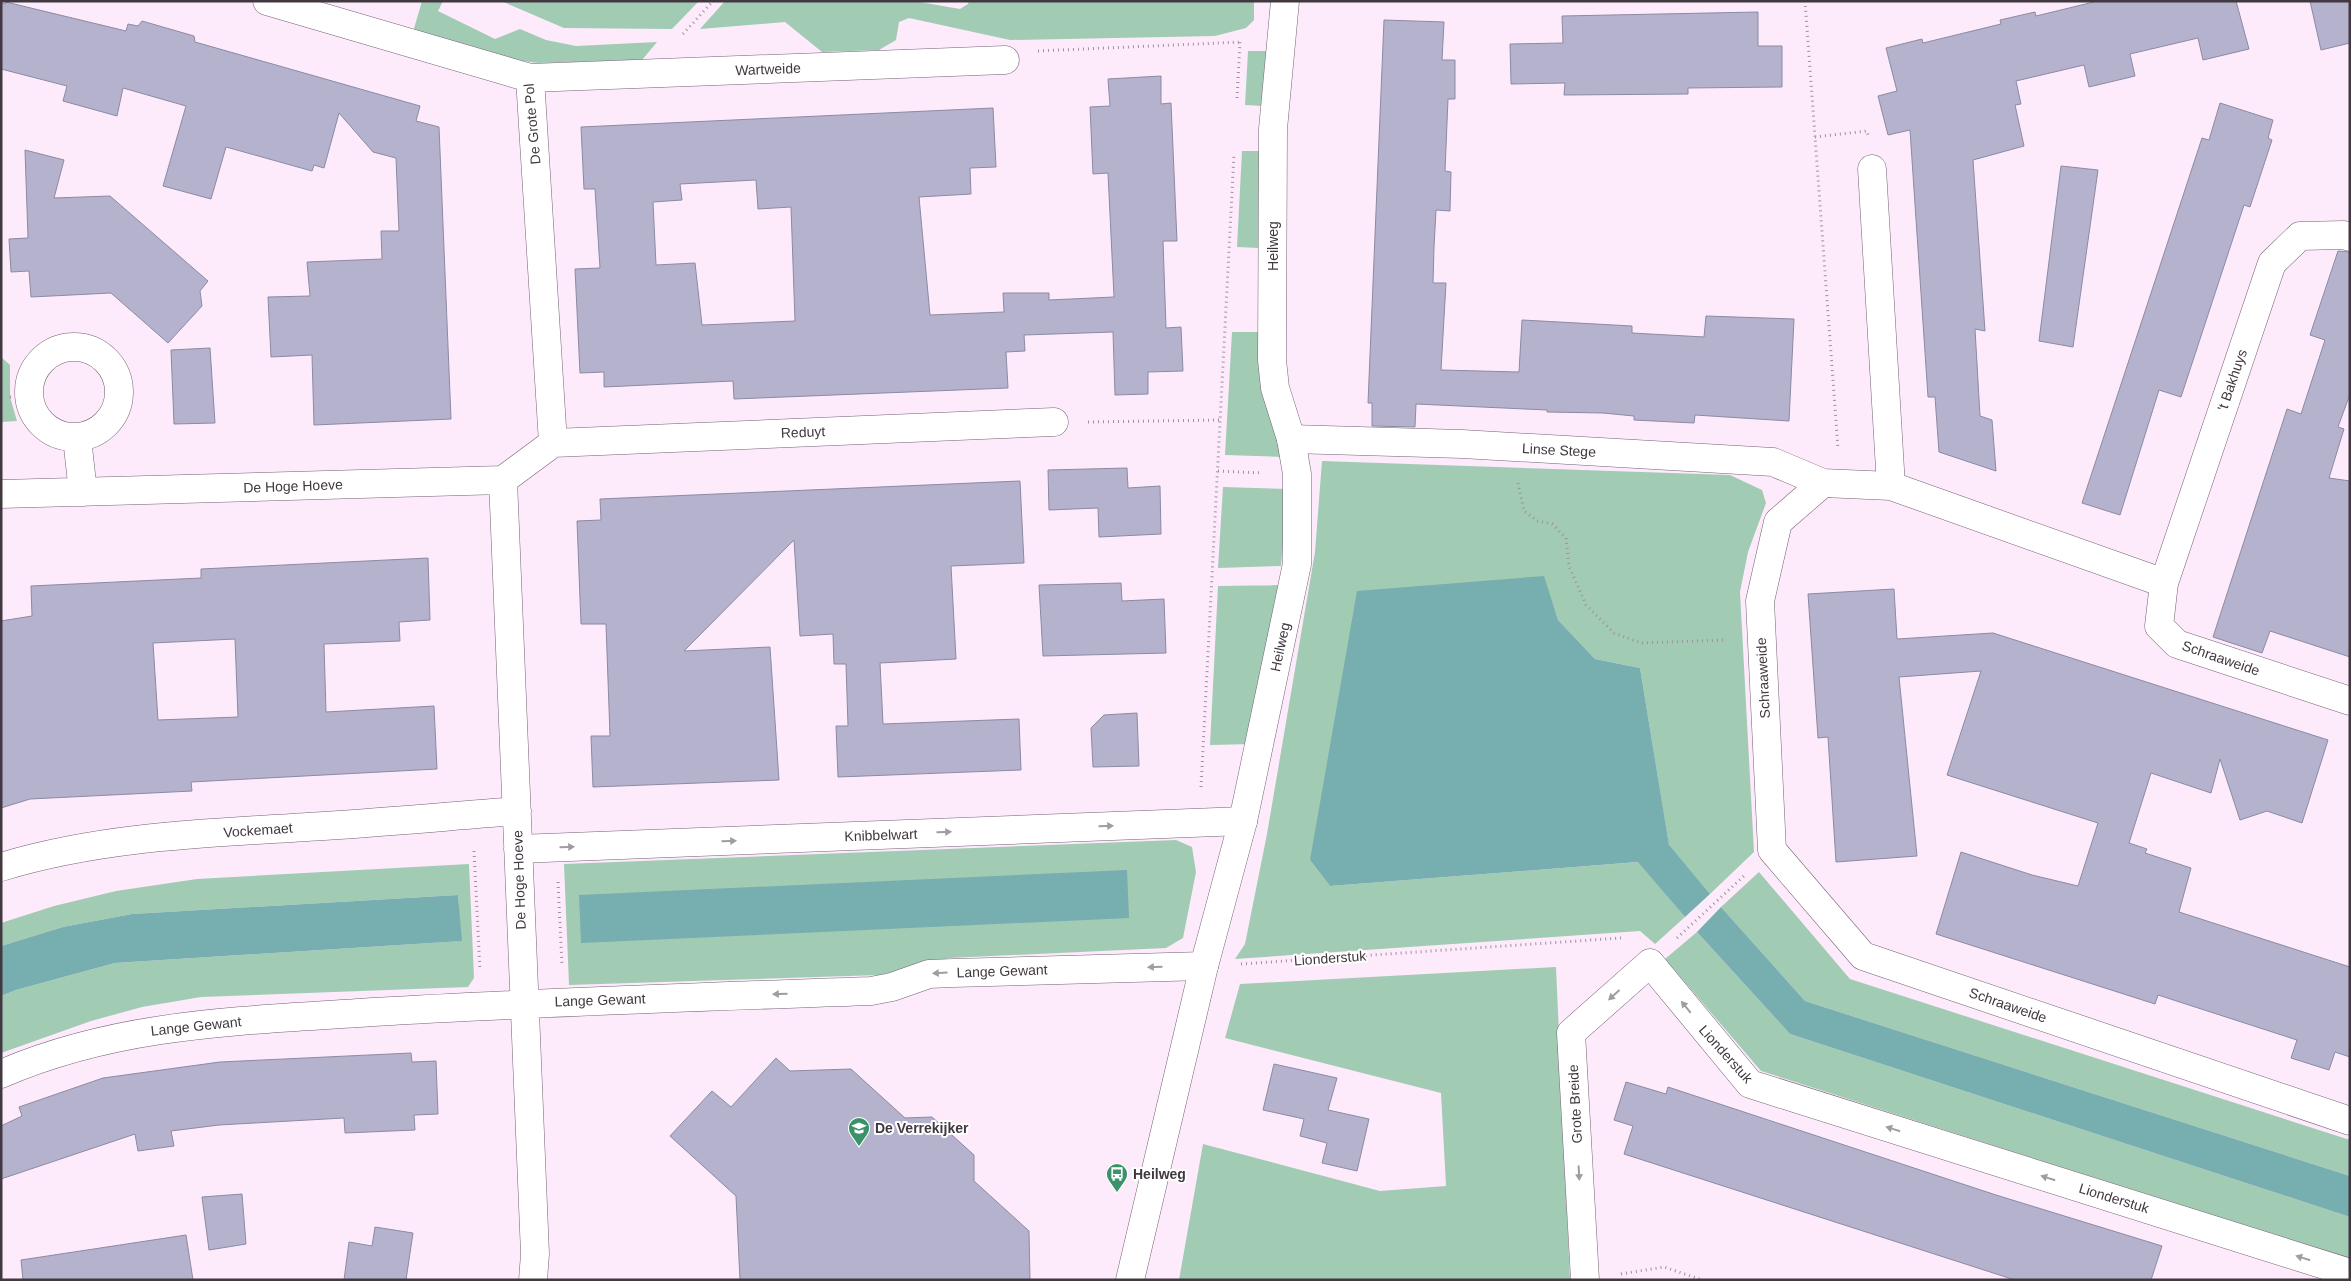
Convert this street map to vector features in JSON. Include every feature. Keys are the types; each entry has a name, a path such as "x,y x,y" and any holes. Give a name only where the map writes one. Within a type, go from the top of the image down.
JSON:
{"street":[{"name":"De Grote Pol","path":"267,1 530,78 553,443"},
{"name":"Heilweg","path":"1130,1280 1204,966 1244,821 1297,564 1297,474 1291,438 1275,388 1272,360 1273,129 1285,1"},
{"name":"Wartweide","path":"530,78 1005,60"},
{"path":"1872,169 1891,486"},
{"name":"'t Bakhuys","path":"2164,583 2272,263 2300,236 2344,235 2350,237"},
{"path":"71,347 86,348 104,358 115,372 119,390 117,406 109,422 96,433 77,438 58,435 44,426 20,396 40,362 52,353 71,347"},
{"name":"Reduyt","path":"553,443 1054,422"},
{"path":"77,438 83,492"},
{"name":"Linse Stege","path":"1291,438 1462,444 1773,462 1832,483"},
{"path":"503,480 553,443"},
{"name":"De Hoge Hoeve","path":"1,494 503,480 535,1254 533,1280"},
{"path":"1832,483 1891,486 2164,583"},
{"name":"Schraaweide","path":"1832,483 1778,522 1760,601 1772,850 1863,956 2350,1121"},
{"name":"Schraaweide","path":"2164,583 2159,626 2177,644 2350,701"},
{"name":"Vockemaet","path":"1,867 27,859 85,847 164,837 517,811"},
{"name":"Knibbelwart","path":"518,849 1244,821"},
{"name":"Lionderstuk","path":"1650,963 1750,1084 2350,1273"},
{"name":"Grote Breide","path":"1585,1279 1571,1033 1650,963"},
{"name":"Lange Gewant","path":"1,1074 21,1065 90,1044 193,1024 564,1001 871,992 929,974 1204,966"}],"path":[{"path":"683,34 713,1"},
{"path":"1805,1 1832,483"},
{"path":"1005,60 1008,60 1008,52 1282,40"},
{"path":"1237,100 1240,42"},
{"path":"1199,822 1235,147"},
{"path":"1054,422 1220,420"},
{"path":"1518,476 1519,492 1524,511 1538,521 1552,524 1566,538 1569,566 1586,605 1614,633 1641,643 1761,639"},
{"path":"472,815 482,1005"},
{"path":"557,847 564,1001"},
{"path":"1650,963 1772,850"},
{"name":"Lionderstuk","path":"1204,966 1627,938 1650,963"},
{"path":"1585,1279 1664,1267 1702,1280"}],"shaded area":[{"path":"422,1 443,1 438,11 495,39 520,29 546,40 576,46 657,42 642,60 538,63 516,60 413,32"},
{"path":"501,1 699,1 672,29 564,28"},
{"path":"725,1 914,1 960,9 968,4 969,1 1254,1 1254,20 1246,28 1215,36 1010,40 909,18 899,22 896,40 879,50 822,52 785,22 700,29"},
{"path":"1248,51 1268,51 1264,106 1245,105"},
{"path":"1242,151 1261,151 1259,248 1237,247"},
{"path":"1232,332 1263,332 1283,457 1225,455"},
{"path":"1,357 10,365 10,397 17,421 1,422"},
{"path":"1322,461 1730,475 1762,490 1766,503 1748,552 1740,592 1754,852 1710,894 1669,846 1640,668 1595,659 1558,620 1543,576 1310,860 1330,886 1639,862 1685,917 1655,944 1640,931 1235,959 1245,944 1267,834 1315,552"},
{"path":"1223,487 1288,489 1281,566 1218,568"},
{"path":"1544,576 1558,620 1595,659 1640,668 1669,845 1710,894 1685,917 1638,862 1330,886 1310,860 1357,591"},
{"path":"1282,585 1253,744 1210,745 1218,586"},
{"path":"1176,840 1192,847 1196,872 1183,938 1166,948 949,958 880,975 569,985 564,864"},
{"path":"469,864 474,978 468,987 201,997 142,1007 91,1021 1,1053 1,996 16,990 115,963 461,941 458,895 132,914 63,927 1,946 1,923 54,906 116,891 197,879"},
{"path":"1127,870 1129,918 581,943 579,895"},
{"path":"1759,872 1850,979 2350,1140 2350,1176 1805,1001 1721,907"},
{"path":"458,895 462,941 115,963 16,990 1,996 1,946 63,927 132,914"},
{"path":"1721,907 1805,1001 2350,1176 2350,1217 1790,1034 1697,932"},
{"path":"1697,932 1790,1034 2350,1217 2350,1257 2347,1259 1761,1071 1665,959"},
{"path":"1556,967 1570,1280 1179,1280 1203,1144 1380,1191 1446,1186 1441,1093 1225,1038 1240,984"}],"building":[{"path":"2098,1 2236,1 2249,49 2203,60 2198,38 2130,54 2135,76 2089,87 2084,65 2016,81 2021,104 2015,105 2024,146 1973,160 1985,331 1975,329 1980,416 1992,420 1996,471 1939,452 1935,397 1928,397 1910,130 1888,135 1878,96 1897,91 1886,48 1922,39 1923,43 2001,24 2000,20 2035,12 2036,16"},
{"path":"2310,1 2350,1 2350,43 2321,50"},
{"path":"6,2 126,31 128,24 138,26 142,21 194,36 195,42 420,106 416,121 439,127 451,419 314,425 312,355 271,357 268,297 310,296 307,262 382,259 381,231 399,231 396,158 373,152 339,113 324,168 314,165 312,171 226,147 211,199 163,186 186,106 123,88 117,116 63,101 67,86 1,69 1,3 5,4"},
{"path":"1758,12 1758,46 1782,46 1782,87 1688,88 1688,94 1564,95 1565,83 1511,84 1510,44 1563,43 1562,16"},
{"path":"1384,20 1444,22 1442,60 1455,60 1455,99 1448,99 1445,171 1451,172 1450,211 1436,210 1434,247 1433,283 1446,283 1441,370 1519,372 1522,320 1632,326 1632,333 1704,337 1706,316 1794,319 1789,421 1695,415 1694,423 1634,420 1634,416 1603,413 1547,412 1547,410 1416,404 1415,427 1372,426 1372,403 1368,403"},
{"path":"1161,76 1161,104 1171,103 1177,241 1163,241 1166,328 1181,327 1183,371 1148,372 1148,394 1115,395 1113,332 1024,335 1025,351 1006,352 1008,388 734,399 733,381 604,387 604,372 580,373 575,269 600,268 595,189 584,189 581,127 993,108 996,167 970,168 971,194 919,197 930,315 1004,312 1003,293 1049,293 1049,300 1114,297 1108,173 1093,174 1090,107 1110,106 1108,79","holes":["756,180 758,209 791,207 795,321 702,325 695,263 656,265 653,202 682,200 680,184"]},
{"path":"2220,103 2273,120 2268,138 2272,140 2250,207 2244,205 2181,397 2159,390 2120,515 2082,503 2202,138 2209,140"},
{"path":"25,150 64,160 54,198 110,196 208,281 200,291 202,306 168,343 111,293 31,297 29,271 11,272 9,239 28,238"},
{"path":"2061,166 2098,170 2073,347 2039,341"},
{"path":"2338,251 2350,252 2350,394 2338,427 2344,429 2329,478 2350,481 2350,657 2270,631 2262,653 2213,637 2287,409 2301,414 2325,340 2310,335"},
{"path":"210,348 215,423 174,424 171,350"},
{"path":"1127,468 1128,488 1160,486 1161,534 1099,537 1098,508 1049,510 1048,470"},
{"path":"1020,481 1024,563 951,566 956,659 880,663 883,724 1019,719 1021,770 838,777 836,726 848,726 846,664 834,664 833,634 800,636 794,540 684,651 770,647 779,780 593,787 591,736 610,736 606,624 581,624 577,521 601,520 600,499"},
{"path":"428,558 430,620 399,622 400,641 324,644 326,712 434,706 437,769 191,782 192,791 30,799 1,808 1,621 32,616 31,586 201,578 201,569","holes":["235,639 238,717 158,720 153,643"]},
{"path":"1121,583 1122,601 1164,599 1166,653 1043,656 1039,585"},
{"path":"1894,589 1897,639 1993,633 2328,740 2302,823 2267,811 2240,820 2220,759 2211,793 2151,773 2129,843 2147,849 2145,853 2191,868 2179,912 2350,967 2350,1057 2335,1052 2329,1070 2291,1058 2297,1040 2158,995 2155,1004 1936,934 1961,852 2032,875 2078,886 2098,823 1947,775 1981,671 1899,677 1917,856 1836,862 1828,737 1818,738 1808,594"},
{"path":"1137,713 1139,766 1093,767 1091,728 1104,715"},
{"path":"411,1053 412,1062 436,1061 438,1114 414,1115 415,1130 345,1133 344,1118 219,1125 171,1131 174,1146 138,1151 135,1134 1,1179 1,1126 22,1116 19,1107 103,1078 220,1062"},
{"path":"776,1058 790,1071 851,1069 905,1118 932,1117 974,1155 974,1181 1029,1231 1030,1280 740,1280 736,1196 670,1136 712,1091 731,1107"},
{"path":"1274,1064 1337,1078 1328,1110 1369,1119 1357,1171 1322,1163 1327,1143 1300,1136 1304,1119 1263,1110"},
{"path":"1626,1082 1666,1094 1668,1087 1996,1195 2162,1246 2151,1280 2015,1280 1624,1154 1633,1126 1614,1120"},
{"path":"242,1194 246,1244 209,1250 202,1197"},
{"path":"375,1227 413,1233 406,1280 344,1280 349,1242 372,1246"},
{"path":"186,1235 193,1280 23,1280 21,1260"}],"place":[{"name":"De Verrekijker","path":"859,1147"},
{"name":"Heilweg","path":"1117,1193"}]}
